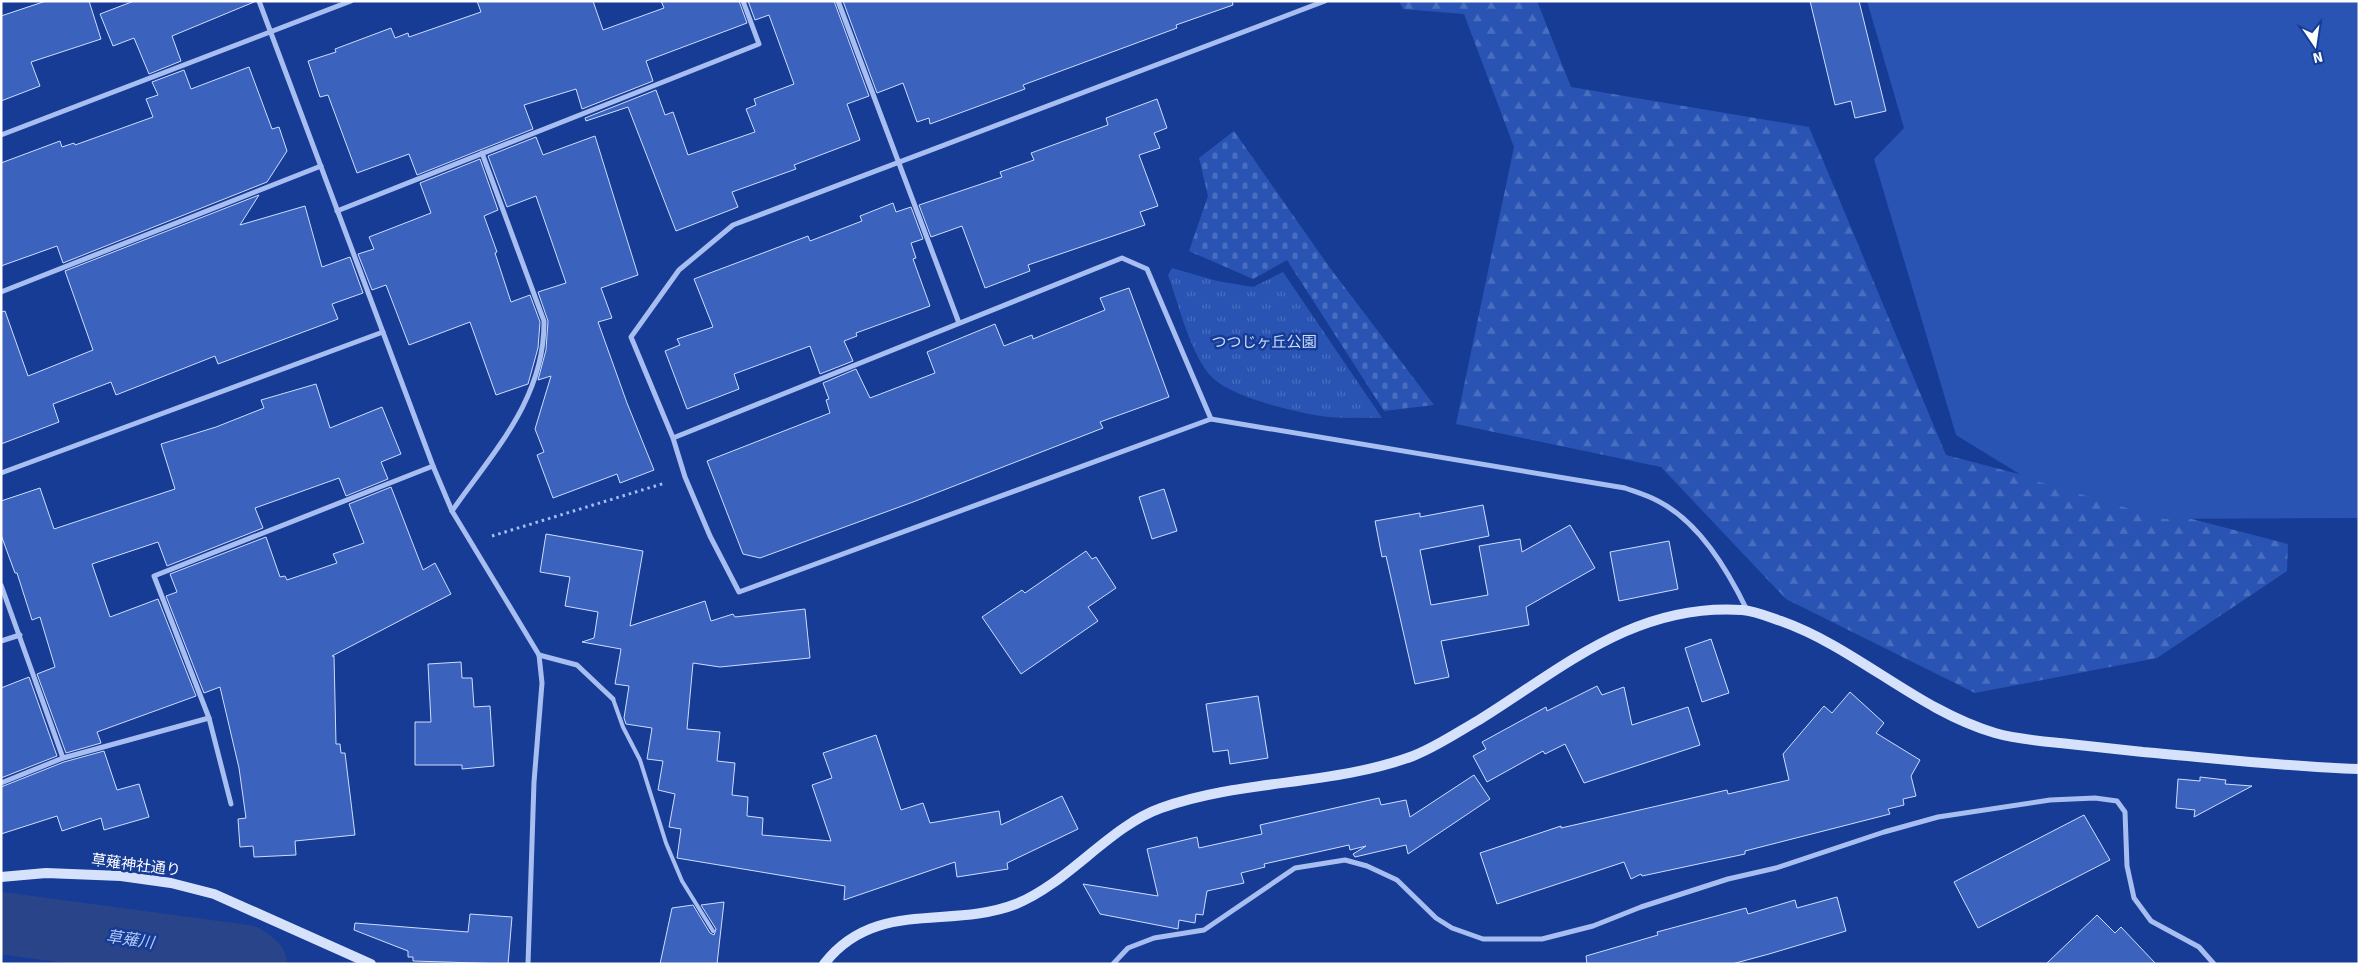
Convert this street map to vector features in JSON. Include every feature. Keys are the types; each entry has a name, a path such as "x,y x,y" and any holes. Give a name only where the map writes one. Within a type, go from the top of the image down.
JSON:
{"street":[{"path":"259,1 433,466 452,512 539,655 542,683 534,782 528,964"},
{"path":"1,135 350,1"},
{"path":"337,211 759,44 743,1"},
{"path":"838,1 959,323"},
{"path":"1324,1 733,225 678,270 631,337 673,438 685,477 710,536 739,592 1211,419 1625,488 1658,501 1683,518 1722,566 1747,610"},
{"path":"452,512 526,405 538,375 545,345 544,321 482,153"},
{"path":"1,292 321,166"},
{"path":"673,438 1122,258 1147,269 1211,419"},
{"path":"1,472 383,332"},
{"path":"231,804 209,718 154,576 433,466"},
{"path":"1,585 63,758"},
{"path":"824,964 850,938 867,928 894,921 986,913 1017,904 1064,875 1117,834 1154,810 1213,793 1371,768 1415,755 1488,714 1597,643 1634,626 1671,615 1713,610 1747,610 1805,630 1903,688 1960,719 1994,733 2028,740 2122,750 2324,768 2359,768"},
{"path":"1,641 20,635"},
{"path":"539,655 577,665 613,699"},
{"path":"1,783 63,758 209,718"},
{"path":"1113,964 1128,948 1154,938 1204,930 1295,868 1345,860 1368,866 1398,880 1436,918 1452,928 1483,939 1542,939 1593,926 1641,907 1728,879 1776,868 1884,832 1938,817 2050,800 2095,798 2117,801 2125,812 2127,866 2134,898 2151,921 2175,931 2199,946 2214,964"},
{"name":"草薙神社通り","path":"1,877 46,872 121,876 172,883 214,894 371,964"}],"lane":[{"path":"613,699 623,727 640,760 666,843 682,881 713,931"}],"path":[{"path":"470,542 685,477"}],"green space":[{"path":"1399,1 1537,1 1571,87 1809,127 1946,455 2288,544 2287,571 2157,658 1975,693 1786,599 1661,467 1456,424 1514,147 1464,14 1403,9"},
{"path":"1867,1 2359,1 2359,518 2164,519 2026,478 1956,435 1874,159 1904,128"},
{"path":"1234,131 1330,268 1434,405 1384,411 1287,260 1253,279 1189,251 1208,196 1199,158"},
{"name":"つつじヶ丘公園","path":"1172,268 1217,281 1253,287 1283,272 1382,418 1329,417 1294,411 1245,396 1230,390 1218,382 1202,364 1190,340 1168,275"}],"building":[{"path":"46,1 89,1 101,39 31,62 40,86 1,101 1,16"},
{"path":"134,1 254,2 172,36 181,61 149,74 134,38 113,46 100,14"},
{"path":"477,1 593,1 603,30 664,8 661,1 739,1 747,23 646,61 653,81 582,109 576,89 524,105 533,129 417,175 409,154 357,173 328,95 320,97 308,61 336,52 335,49 391,28 395,38 408,33 409,37 481,12"},
{"path":"748,1 834,1 869,96 847,104 860,140 794,165 796,169 732,192 738,207 676,231 628,107 586,121 585,118 656,90 665,115 673,112 688,155 755,132 746,109 756,105 754,99 794,84 769,15 755,20"},
{"path":"843,1 1232,1 1233,5 1176,25 1177,28 1023,85 1025,89 930,124 929,118 917,122 903,83 877,93"},
{"path":"1810,1 1859,1 1886,111 1855,118 1851,101 1835,105"},
{"path":"249,67 272,129 279,127 287,151 267,182 63,263 57,246 1,266 1,163 60,141 62,147 74,143 75,145 153,117 146,99 158,95 152,82 184,70 191,89"},
{"path":"1157,99 1167,128 1154,133 1160,148 1139,155 1158,206 1140,212 1145,225 1028,265 1030,271 985,288 962,226 931,237 919,205 1002,177 1000,172 1034,160 1031,153 1108,125 1106,118"},
{"path":"595,136 638,275 601,288 612,318 598,322 627,403 654,470 620,483 617,474 553,498 537,455 544,452 535,429 551,376 538,380 546,350 548,321 538,292 566,283 536,196 507,207 488,156 536,137 543,155"},
{"path":"480,159 498,210 484,216 497,252 495,253 511,302 530,295 540,322 538,348 528,384 496,395 470,322 409,345 386,285 372,290 358,254 374,249 369,237 431,213 420,183"},
{"path":"259,195 240,225 305,206 322,267 350,257 363,293 332,304 338,319 218,364 215,356 116,395 111,382 53,404 59,422 1,444 1,312 5,311 28,376 93,350 65,271"},
{"path":"893,203 896,212 911,207 923,239 911,243 916,258 913,259 930,306 856,333 857,336 844,341 853,361 820,374 810,346 734,374 739,389 687,409 665,351 680,345 677,339 713,327 694,279 808,236 810,241 862,221 860,216"},
{"path":"1129,288 1169,397 1100,422 1103,428 913,502 760,558 743,554 707,461 830,413 826,400 829,399 823,383 856,369 870,398 935,373 927,352 995,324 1004,346 1032,335 1033,339 1105,310 1100,298"},
{"path":"316,384 330,428 382,407 401,454 381,462 388,479 346,496 339,478 255,508 263,528 167,566 158,542 92,564 110,617 158,599 196,696 97,732 101,743 66,753 37,674 55,667 40,617 32,620 17,573 15,573 1,535 1,501 40,488 54,529 175,489 161,444 216,427 264,408 261,400"},
{"path":"391,487 423,570 435,563 451,594 332,656 334,656 336,744 340,744 341,753 345,753 355,835 295,841 296,855 254,857 253,846 240,847 238,819 246,818 239,768 220,687 204,693 166,596 177,592 170,574 266,537 280,577 285,576 287,580 337,563 333,554 364,543 349,504"},
{"path":"1164,489 1177,531 1152,539 1139,497"},
{"path":"1483,505 1489,536 1420,550 1431,605 1488,595 1479,546 1520,539 1522,552 1570,525 1595,568 1526,607 1529,625 1441,641 1449,677 1415,684 1386,556 1382,557 1375,521 1420,513 1420,517"},
{"path":"546,534 643,551 630,626 705,601 711,621 733,614 735,617 805,609 810,658 720,667 693,663 687,729 720,732 717,761 735,763 732,795 748,797 747,816 763,818 762,835 831,841 812,785 832,778 823,753 876,735 901,810 923,803 930,823 999,811 1001,825 1062,796 1078,829 1007,863 1008,869 957,877 955,862 844,900 845,886 677,858 681,829 669,827 675,794 658,790 663,761 647,759 652,728 626,724 624,718 629,686 615,684 621,649 582,642 594,638 598,612 565,606 570,577 540,572"},
{"path":"1669,541 1678,589 1619,601 1610,552"},
{"path":"1086,551 1092,559 1096,557 1116,588 1088,607 1098,621 1021,674 982,617 1022,590 1025,593"},
{"path":"1711,639 1729,693 1702,702 1685,648"},
{"path":"461,662 462,678 472,678 474,707 490,706 494,766 462,769 462,765 415,765 415,722 431,722 428,664"},
{"path":"29,677 57,756 1,778 1,688"},
{"path":"1597,686 1602,695 1624,687 1632,725 1688,707 1700,745 1584,783 1565,744 1545,754 1543,751 1487,782 1473,756 1486,749 1482,742 1546,707 1547,711"},
{"path":"1850,692 1884,723 1876,733 1920,760 1911,776 1916,796 1903,799 1904,805 1888,809 1890,814 1745,851 1745,854 1642,876 1641,874 1631,879 1624,862 1497,904 1480,853 1561,826 1561,828 1727,790 1728,794 1789,780 1783,754 1824,706 1832,713"},
{"path":"1258,696 1268,758 1230,764 1228,750 1213,752 1206,704"},
{"path":"104,751 117,790 139,784 149,817 104,830 101,818 62,831 57,816 1,834 1,787 64,762"},
{"path":"1474,775 1490,799 1408,854 1406,845 1355,857 1353,854 1366,846 1350,850 1349,845 1264,864 1265,867 1241,873 1244,883 1207,891 1203,915 1196,914 1195,923 1179,920 1178,929 1100,914 1083,884 1158,896 1147,849 1197,837 1199,848 1262,834 1260,825 1379,798 1381,805 1406,800 1410,817"},
{"path":"2200,777 2226,780 2225,784 2252,786 2194,817 2195,810 2176,808 2178,779 2200,781"},
{"path":"2084,815 2110,860 1978,928 1954,882"},
{"path":"1837,897 1846,931 1732,964 1587,964 1586,956 1658,935 1657,932 1746,908 1748,914 1795,900 1797,908"},
{"path":"724,902 717,964 660,964 672,908 693,905 710,933 714,935 716,929 701,905"},
{"path":"470,914 512,917 508,964 413,961 413,957 408,957 408,951 354,930 355,923 468,932"},
{"path":"2097,915 2115,933 2121,927 2156,964 2046,964"}],"waterway":[{"name":"草薙川","path":"1,923 246,956 256,964"}]}
